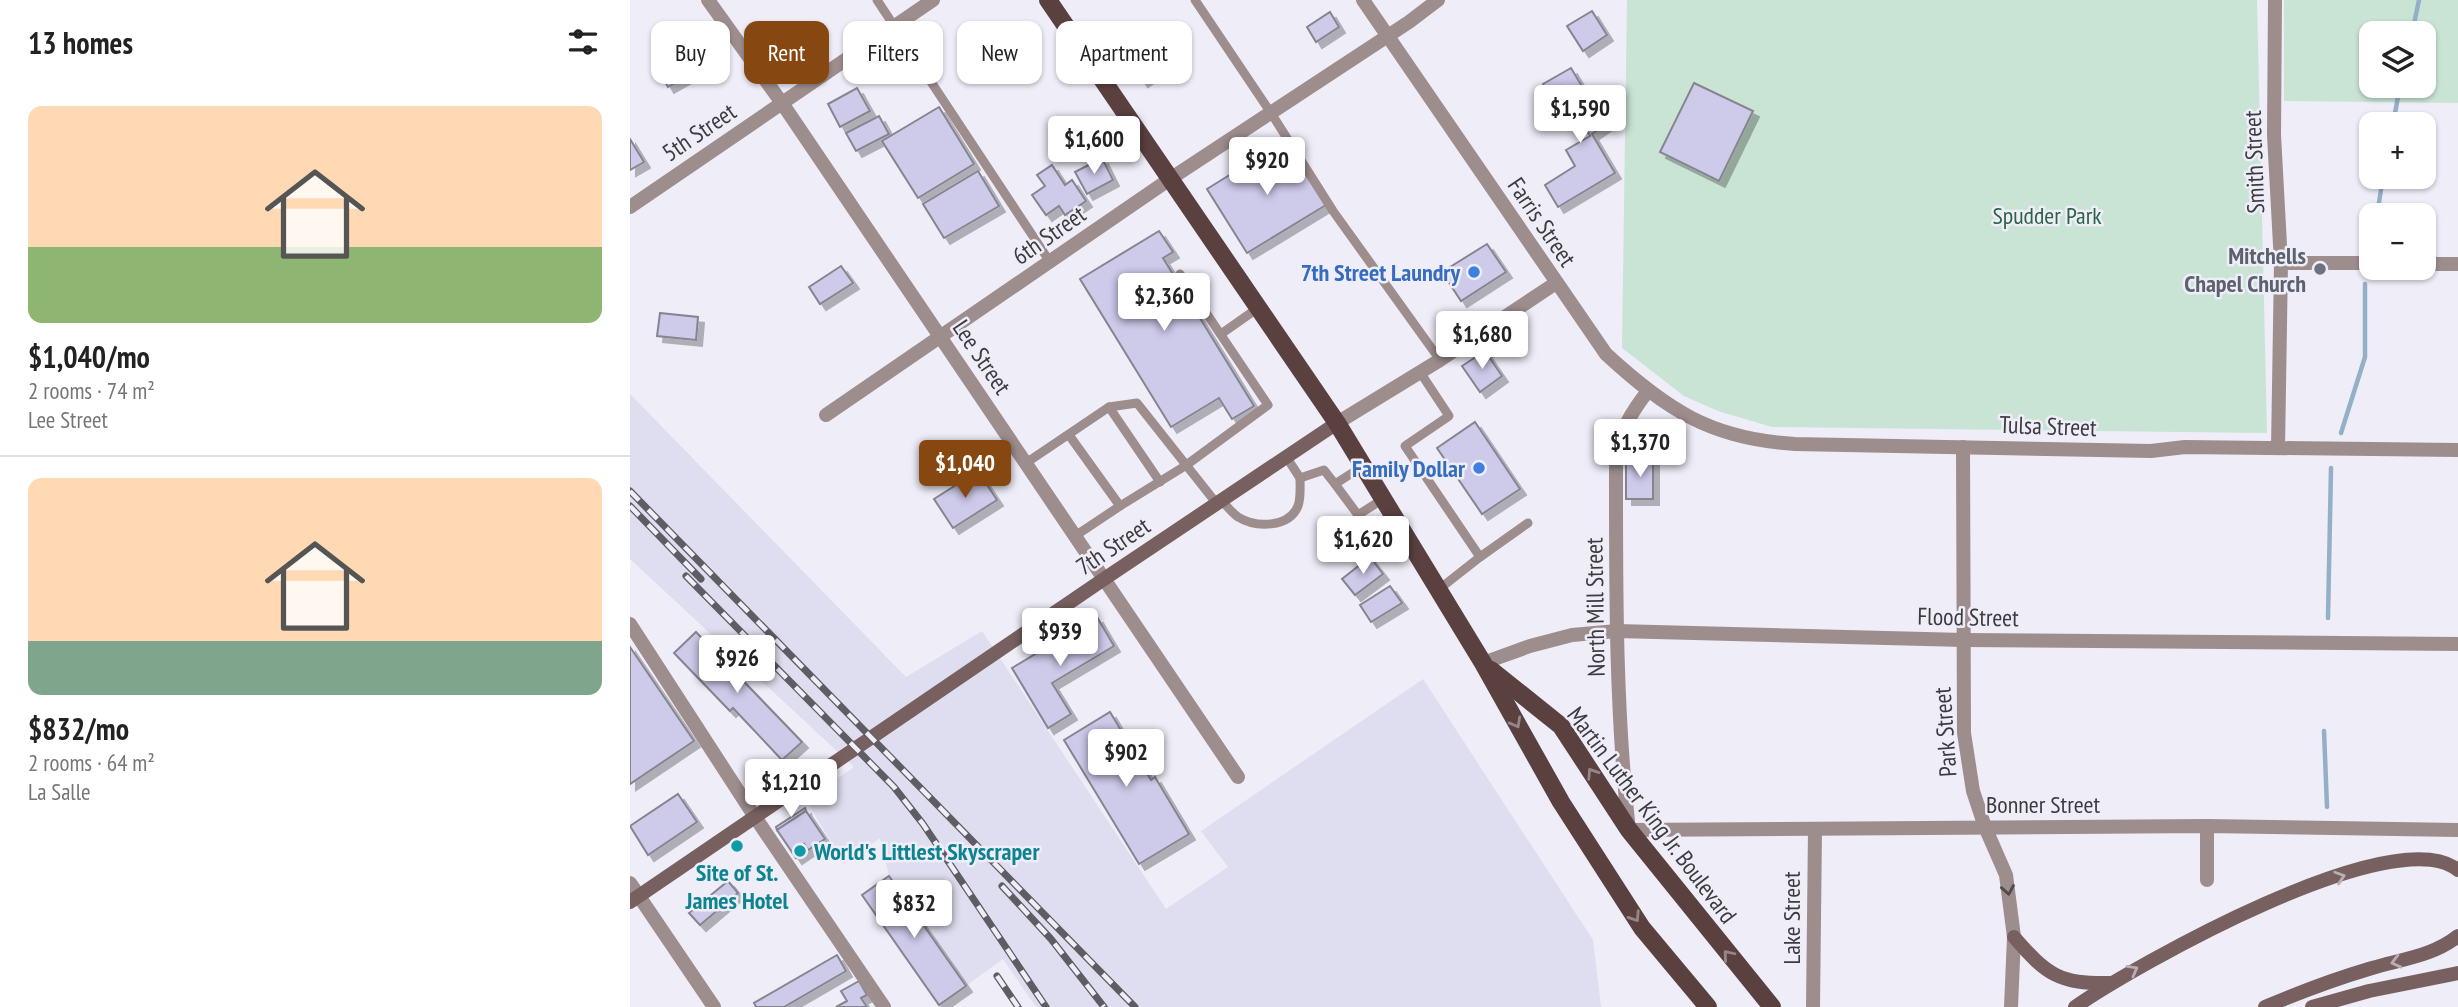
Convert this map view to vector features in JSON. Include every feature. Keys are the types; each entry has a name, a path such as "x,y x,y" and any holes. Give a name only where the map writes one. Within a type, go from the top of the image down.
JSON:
{"main road":[{"name":"Martin Luther King Jr. Boulevard","path":"1048,0 1337,423 1483,663 1561,802 1642,928 1708,1007"},
{"name":"Martin Luther King Jr. Boulevard","path":"1483,663 1561,726 1629,830 1772,1007"}],"street":[{"name":"Lee Street","path":"708,0 782,103 1238,777"},
{"name":"5th Street","path":"902,21 933,0"},
{"name":"Farris Street","path":"1363,0 1606,354 1648,391"},
{"name":"6th Street","path":"826,415 1170,179 1388,36 1438,0"},
{"name":"Smith Street","path":"2274,0 2274,135 2281,263 2278,448"},
{"name":"5th Street","path":"630,207 843,61"},
{"path":"2281,263 2359,263"},
{"path":"2436,264 2458,264"},
{"name":"7th Street","path":"634,899 1337,423 1440,360 1556,283"},
{"name":"Tulsa Street","path":"1648,391 1709,427 1754,440 1795,444 2151,452 2185,447 2458,450"},
{"name":"North Mill Street","path":"1629,830 1623,778 1617,631 1616,456 1627,421 1648,391"},
{"name":"Park Street","path":"1963,447 1965,751 1970,780 1985,827 2006,875 2014,937 2011,1007"},
{"path":"630,624 755,817 884,1007"},
{"name":"Flood Street","path":"1483,663 1530,646 1572,635 1617,631 1964,640 2458,644"},
{"path":"2207,826 2207,880"},
{"name":"Bonner Street","path":"1629,830 2207,826 2458,830"},
{"name":"Lake Street","path":"1813,1007 1815,829"},
{"path":"2075,1007 2110,983 2174,947 2273,900 2375,865 2413,858 2435,860 2452,865 2458,870"},
{"path":"630,883 634,899 714,1007"},
{"path":"2265,1007 2321,984 2373,967 2431,953 2458,936"},
{"path":"2014,937 2038,965 2057,977 2084,984 2110,983"},
{"path":"2312,1007 2369,991 2458,973"}],"lane":[{"path":"877,0 891,21"},
{"path":"1195,0 1334,211 1440,360"},
{"path":"932,84 1050,262"},
{"path":"1075,536 1185,466 1268,405 1180,274"},
{"path":"1221,334 1258,308"},
{"path":"1420,372 1449,416 1405,446 1480,557"},
{"path":"1026,463 1109,407 1137,403 1185,466 1219,503 1237,517 1255,523 1278,523 1292,516 1299,504 1300,478 1287,458"},
{"path":"1109,407 1160,482"},
{"path":"1069,435 1120,506"},
{"path":"1335,484 1363,466"},
{"path":"1300,478 1324,470 1358,515 1383,499"},
{"path":"1438,590 1528,523"}],"shaded area":[{"path":"630,394 906,677 982,631 1166,909 1228,867 1201,831 1423,679 1593,940 1601,1007 1036,1007 1003,959 966,986 889,876 880,838 844,864 806,800 854,767 630,559"}],"green space":[{"name":"Spudder Park","path":"1627,0 2257,0 2267,433 1772,427 1718,411 1684,396 1622,348"},
{"path":"2284,0 2458,0 2458,103 2284,101"}],"building":[{"path":"1592,11 1607,35 1583,51 1567,26"},
{"path":"1330,12 1339,27 1316,42 1307,27"},
{"path":"1571,68 1605,125 1592,134 1615,173 1558,207 1545,185 1575,166 1566,150 1590,136 1560,86 1549,93 1543,84"},
{"path":"1694,83 1753,111 1719,181 1660,152"},
{"path":"857,88 870,111 840,127 828,104"},
{"path":"939,107 974,164 918,198 882,141"},
{"path":"879,116 889,134 856,151 846,133"},
{"path":"630,139 644,162 630,170"},
{"path":"1286,140 1326,205 1247,253 1207,189"},
{"path":"1102,158 1113,180 1087,194 1075,172"},
{"path":"1052,165 1065,185 1072,180 1086,201 1065,215 1059,206 1046,215 1032,195 1045,186 1037,175"},
{"path":"978,171 999,206 944,238 923,204"},
{"path":"1159,231 1173,252 1163,258 1254,406 1232,419 1219,398 1171,427 1080,279"},
{"name":"7th Street Laundry","path":"1487,244 1506,272 1461,301 1442,272"},
{"path":"841,266 853,283 820,304 809,287"},
{"path":"660,313 698,317 696,340 657,336"},
{"path":"1485,351 1502,376 1480,392 1462,366"},
{"name":"Family Dollar","path":"1475,422 1520,489 1482,514 1437,448"},
{"path":"1626,459 1653,459 1653,499 1626,499"},
{"path":"978,471 997,500 953,528 934,499"},
{"path":"1370,557 1383,574 1355,595 1342,579"},
{"path":"1390,586 1402,603 1371,622 1360,605"},
{"path":"1097,617 1114,646 1052,683 1071,714 1048,728 1012,668"},
{"path":"696,632 802,742 782,760 733,708 730,711 674,653"},
{"path":"630,647 694,741 630,784"},
{"path":"1110,712 1151,780 1155,777 1189,834 1139,864 1064,740"},
{"path":"678,794 697,822 648,855 630,826"},
{"path":"805,808 806,811 777,830 776,827"},
{"path":"806,811 825,839 808,850 804,844 792,852 777,830"},
{"name":"World's Littlest Skyscraper","path":"804,844 808,850 796,858 792,852"},
{"path":"889,876 966,986 939,1005 862,895"},
{"path":"728,881 738,893 700,925 689,913"},
{"path":"837,955 846,971 784,1007 756,1007 754,1003"},
{"path":"859,981 867,995 861,998 867,1007 836,1007 847,1001 841,991"}],"waterway":[{"path":"2415,21 2419,0"},
{"path":"2395,112 2398,98"},
{"path":"2379,203 2381,189"},
{"path":"2341,433 2365,357 2365,284"},
{"path":"2328,618 2331,468"},
{"path":"2324,731 2327,807"}],"railway":[{"path":"630,491 1135,1007"},
{"path":"630,506 701,579"},
{"path":"686,576 894,787 923,824 1046,1007"},
{"path":"1002,886 1051,939 1104,1007"},
{"path":"997,976 1018,1007"}],"place":[{"name":"Mitchells Chapel Church","path":"2320,269"},
{"name":"7th Street Laundry","path":"1474,272"},
{"name":"Family Dollar","path":"1479,468"},
{"name":"Site of St. James Hotel","path":"737,846"},
{"name":"World's Littlest Skyscraper","path":"800,851"}]}
